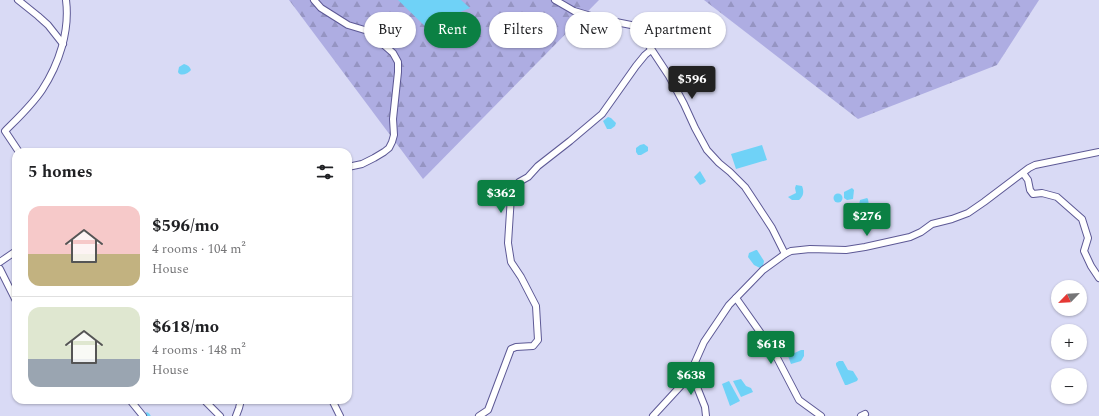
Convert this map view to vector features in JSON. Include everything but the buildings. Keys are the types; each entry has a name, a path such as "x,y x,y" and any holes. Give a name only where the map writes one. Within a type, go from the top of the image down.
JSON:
{"street":[{"path":"18,0 48,25 63,44"},
{"path":"16,148 5,131 28,107 42,89 54,67 63,44 68,14 66,0"},
{"path":"314,0 321,8 348,25 368,31 393,53 398,62 393,119 394,135 392,142 389,148 379,155 362,164 352,166"},
{"path":"555,0 574,11 601,19 636,26 669,76 707,150 740,182 751,196 772,228 785,254"},
{"path":"479,416 488,410 511,349 516,347 533,346 538,340 536,306 521,277 511,262 508,243 511,196 519,182 528,177 538,166 559,151 602,114 644,55 651,50"},
{"path":"653,416 688,378 704,342 730,305 763,270 785,254 791,251 810,248 846,250 910,237 921,232 932,224 968,213 1035,165 1099,152"},
{"path":"1023,173 1028,180 1030,190 1033,194 1042,193 1057,197 1082,219 1088,238 1084,251 1099,278"},
{"path":"0,262 12,254"},
{"path":"0,269 12,293"},
{"path":"736,298 774,352 799,400 821,416"},
{"path":"691,372 705,407 706,416"},
{"path":"133,404 143,416"},
{"path":"208,404 220,416"},
{"path":"236,416 240,404"},
{"path":"334,404 340,416"}],"green space":[{"path":"289,0 599,0 587,12 565,12 565,35 557,43 557,12 489,12 489,48 552,48 423,179"},
{"path":"704,0 1039,0 997,65 858,119 726,17 726,12 720,12"}],"shaded area":[{"path":"398,0 461,0 470,8 460,12 424,12 424,25 416,17 416,12 410,12"},
{"path":"184,64 189,66 191,70 186,74 179,74 179,67"},
{"path":"608,117 616,123 611,129 607,129 603,121"},
{"path":"644,144 648,147 648,151 638,155 636,148"},
{"path":"762,145 767,160 736,169 731,154"},
{"path":"700,171 706,181 700,185 694,177"},
{"path":"796,185 802,186 803,195 799,200 792,200 788,197 796,193"},
{"path":"852,188 854,190 853,199 847,200 844,198 844,192"},
{"path":"838,193 843,198 838,203 833,198"},
{"path":"867,198 869,206 859,206 860,200"},
{"path":"756,250 764,261 763,266 760,268 754,265 748,257 749,253"},
{"path":"804,350 804,356 801,361 791,364 788,356"},
{"path":"839,361 843,361 848,370 853,371 858,379 857,381 845,385 836,365"},
{"path":"741,379 746,386 751,388 753,392 741,397 733,381"},
{"path":"729,381 740,401 730,406 722,384"}]}
